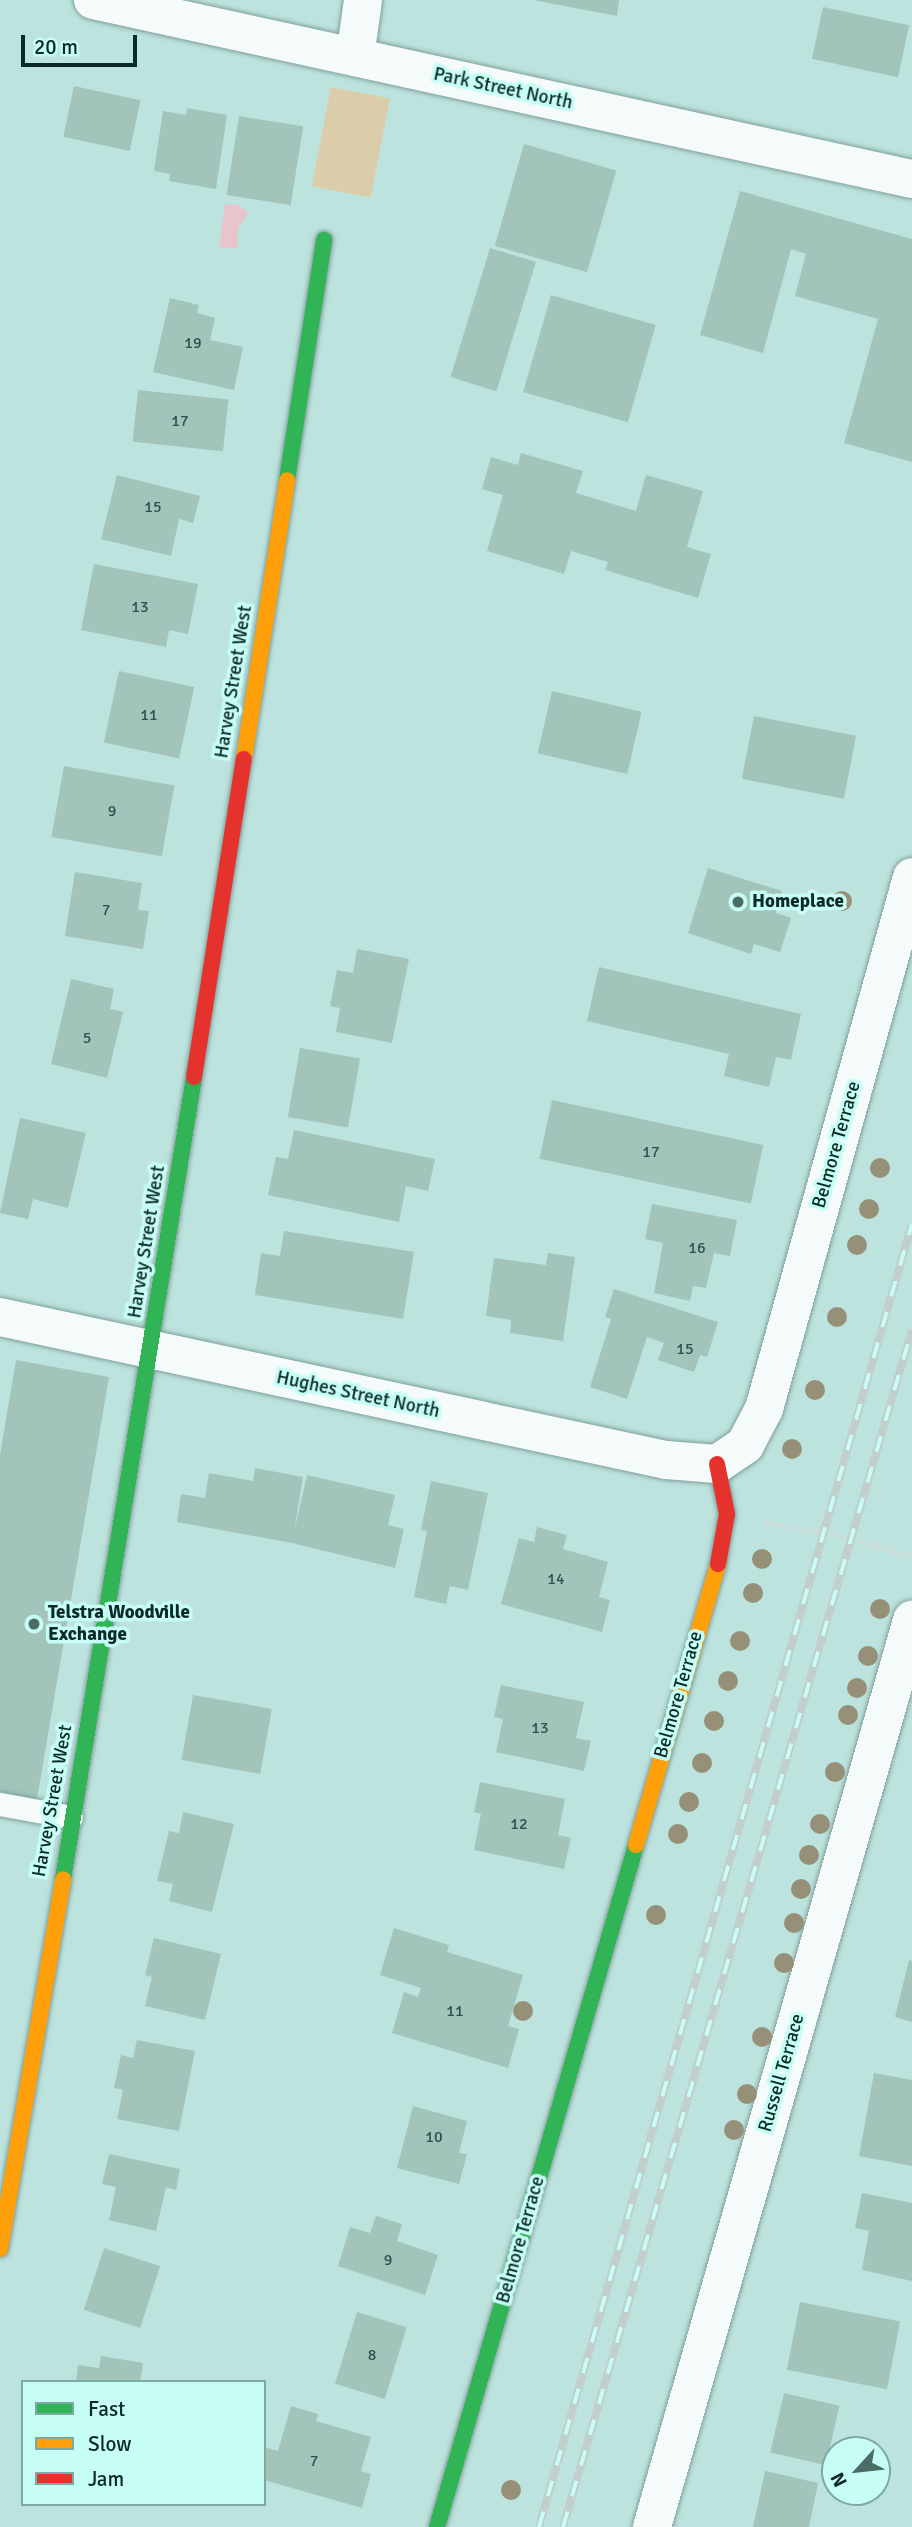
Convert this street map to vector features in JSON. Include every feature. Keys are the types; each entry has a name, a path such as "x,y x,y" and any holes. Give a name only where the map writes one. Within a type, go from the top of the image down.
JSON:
{"street":[{"name":"Park Street North","path":"93,0 912,179"},
{"path":"355,57 363,0"},
{"name":"Harvey Street West","path":"0,2249 152,1351 324,240"},
{"name":"Belmore Terrace","path":"437,2527 719,1559 727,1514 717,1464 745,1445 764,1409 912,877"},
{"name":"Hughes Street North","path":"0,1317 688,1465 717,1464"},
{"name":"Russell Terrace","path":"652,2527 912,1620"}],"lane":[{"path":"0,1804 71,1817"}],"path":[{"path":"759,1521 851,1538 910,1556"}],"shaded area":[{"path":"331,87 390,98 371,198 312,186"},
{"path":"225,204 239,205 248,213 238,228 238,248 219,248"}],"building":[{"path":"533,0 619,0 617,16"},
{"path":"823,7 909,25 898,77 812,59"},
{"path":"74,86 141,100 130,151 63,137"},
{"path":"187,108 227,115 216,189 169,181 170,174 154,171 163,111 186,115"},
{"path":"239,116 303,126 291,205 226,195"},
{"path":"524,144 616,170 587,272 495,246"},
{"path":"740,191 912,239 912,462 844,443 878,319 795,296 806,254 791,249 763,353 700,335"},
{"path":"490,248 536,262 496,391 451,377"},
{"path":"551,295 656,325 628,422 523,392"},
{"path":"170,298 199,305 197,313 215,318 210,340 243,347 234,390 153,372"},
{"path":"138,390 229,400 223,451 133,442"},
{"path":"521,453 583,471 576,493 636,511 646,475 703,491 687,547 711,554 698,598 605,570 608,562 571,551 564,574 487,551 503,495 482,489 491,457 518,465"},
{"path":"117,475 200,496 193,523 179,519 171,556 101,539"},
{"path":"94,564 198,584 188,634 169,630 166,647 81,630"},
{"path":"119,671 194,687 179,758 104,742"},
{"path":"552,691 642,712 627,774 538,753"},
{"path":"754,716 856,736 844,799 742,779"},
{"path":"64,766 174,785 162,856 51,837"},
{"name":"Homeplace","path":"708,868 782,891 776,913 791,918 780,952 754,944 751,954 688,933"},
{"path":"75,872 142,883 138,910 149,911 143,949 65,936"},
{"path":"357,949 409,959 392,1043 336,1032 340,1008 330,1006 337,970 353,973"},
{"path":"599,967 801,1014 791,1060 776,1057 769,1087 724,1076 729,1054 587,1021"},
{"path":"71,979 114,989 110,1009 123,1012 107,1078 51,1064"},
{"path":"300,1048 360,1059 348,1128 288,1117"},
{"path":"552,1100 763,1145 751,1204 540,1159"},
{"path":"20,1118 86,1133 68,1208 33,1199 28,1219 0,1213"},
{"path":"294,1130 435,1159 428,1191 406,1186 399,1222 268,1195 276,1157 288,1159"},
{"path":"652,1204 737,1220 730,1256 714,1253 706,1288 693,1286 690,1301 654,1293 663,1243 645,1239"},
{"path":"284,1231 414,1252 403,1319 255,1295 261,1253 280,1256"},
{"path":"548,1253 575,1257 563,1341 510,1333 511,1320 486,1316 494,1258 546,1265"},
{"path":"614,1289 718,1322 707,1357 700,1355 694,1372 658,1360 664,1343 647,1337 627,1399 590,1387 611,1319 605,1317"},
{"name":"Telstra Woodville Exchange","path":"16,1360 109,1377 37,1799 0,1792 0,1455"},
{"path":"255,1468 303,1477 294,1532 307,1475 395,1495 388,1525 404,1529 395,1568 292,1543 177,1522 181,1494 205,1498 209,1473 253,1481"},
{"path":"431,1481 488,1493 468,1590 450,1586 446,1604 414,1597 427,1531 421,1530"},
{"path":"537,1527 567,1535 563,1549 608,1562 599,1597 610,1600 602,1632 501,1604 519,1538 534,1542"},
{"path":"501,1685 584,1702 576,1738 591,1741 584,1771 496,1752 503,1719 494,1717"},
{"path":"193,1695 272,1709 260,1774 182,1760"},
{"path":"480,1782 565,1799 558,1835 571,1838 564,1869 474,1850 481,1814 474,1812"},
{"path":"183,1812 234,1824 212,1912 169,1901 173,1884 157,1881 169,1831 179,1833"},
{"path":"394,1928 449,1945 447,1952 523,1975 508,2026 519,2029 508,2068 392,2033 404,1992 418,1997 421,1988 380,1975"},
{"path":"154,1938 221,1954 205,2020 145,2006 152,1977 145,1975"},
{"path":"909,1960 912,1961 912,2022 895,2017"},
{"path":"137,2040 195,2051 179,2131 117,2119 123,2090 114,2088 121,2055 133,2058"},
{"path":"874,2073 912,2080 912,2166 859,2156"},
{"path":"413,2106 467,2121 459,2153 467,2154 459,2184 397,2168"},
{"path":"109,2154 180,2169 176,2190 166,2187 156,2231 109,2220 116,2187 102,2184"},
{"path":"862,2193 912,2203 912,2281 862,2270 869,2231 855,2228"},
{"path":"376,2216 402,2224 397,2241 438,2255 425,2295 338,2266 350,2227 370,2233"},
{"path":"104,2248 160,2266 140,2328 84,2310"},
{"path":"800,2302 900,2321 887,2389 787,2370"},
{"path":"357,2312 407,2327 385,2399 335,2384"},
{"path":"101,2356 143,2363 140,2380 76,2380 78,2365 99,2368"},
{"path":"784,2393 840,2406 833,2436 821,2436 821,2464 770,2452"},
{"path":"291,2406 318,2414 316,2421 371,2437 361,2471 371,2474 362,2508 266,2481 266,2448 278,2451"},
{"path":"765,2471 818,2483 809,2527 753,2527"}],"railway":[{"path":"539,2527 912,1224"},
{"path":"563,2527 912,1330"}],"traffic: fast":[{"path":"287,480 324,240"},
{"path":"63,1879 194,1077"},
{"path":"437,2527 636,1845"}],"traffic: slow":[{"path":"244,759 287,480"},
{"path":"636,1845 718,1564"},
{"path":"0,2249 63,1879"}],"traffic: jam":[{"path":"194,1077 244,759"},
{"path":"717,1464 727,1514 718,1564"}],"place":[{"name":"Homeplace","path":"738,902"},
{"name":"Telstra Woodville Exchange","path":"34,1624"}]}
